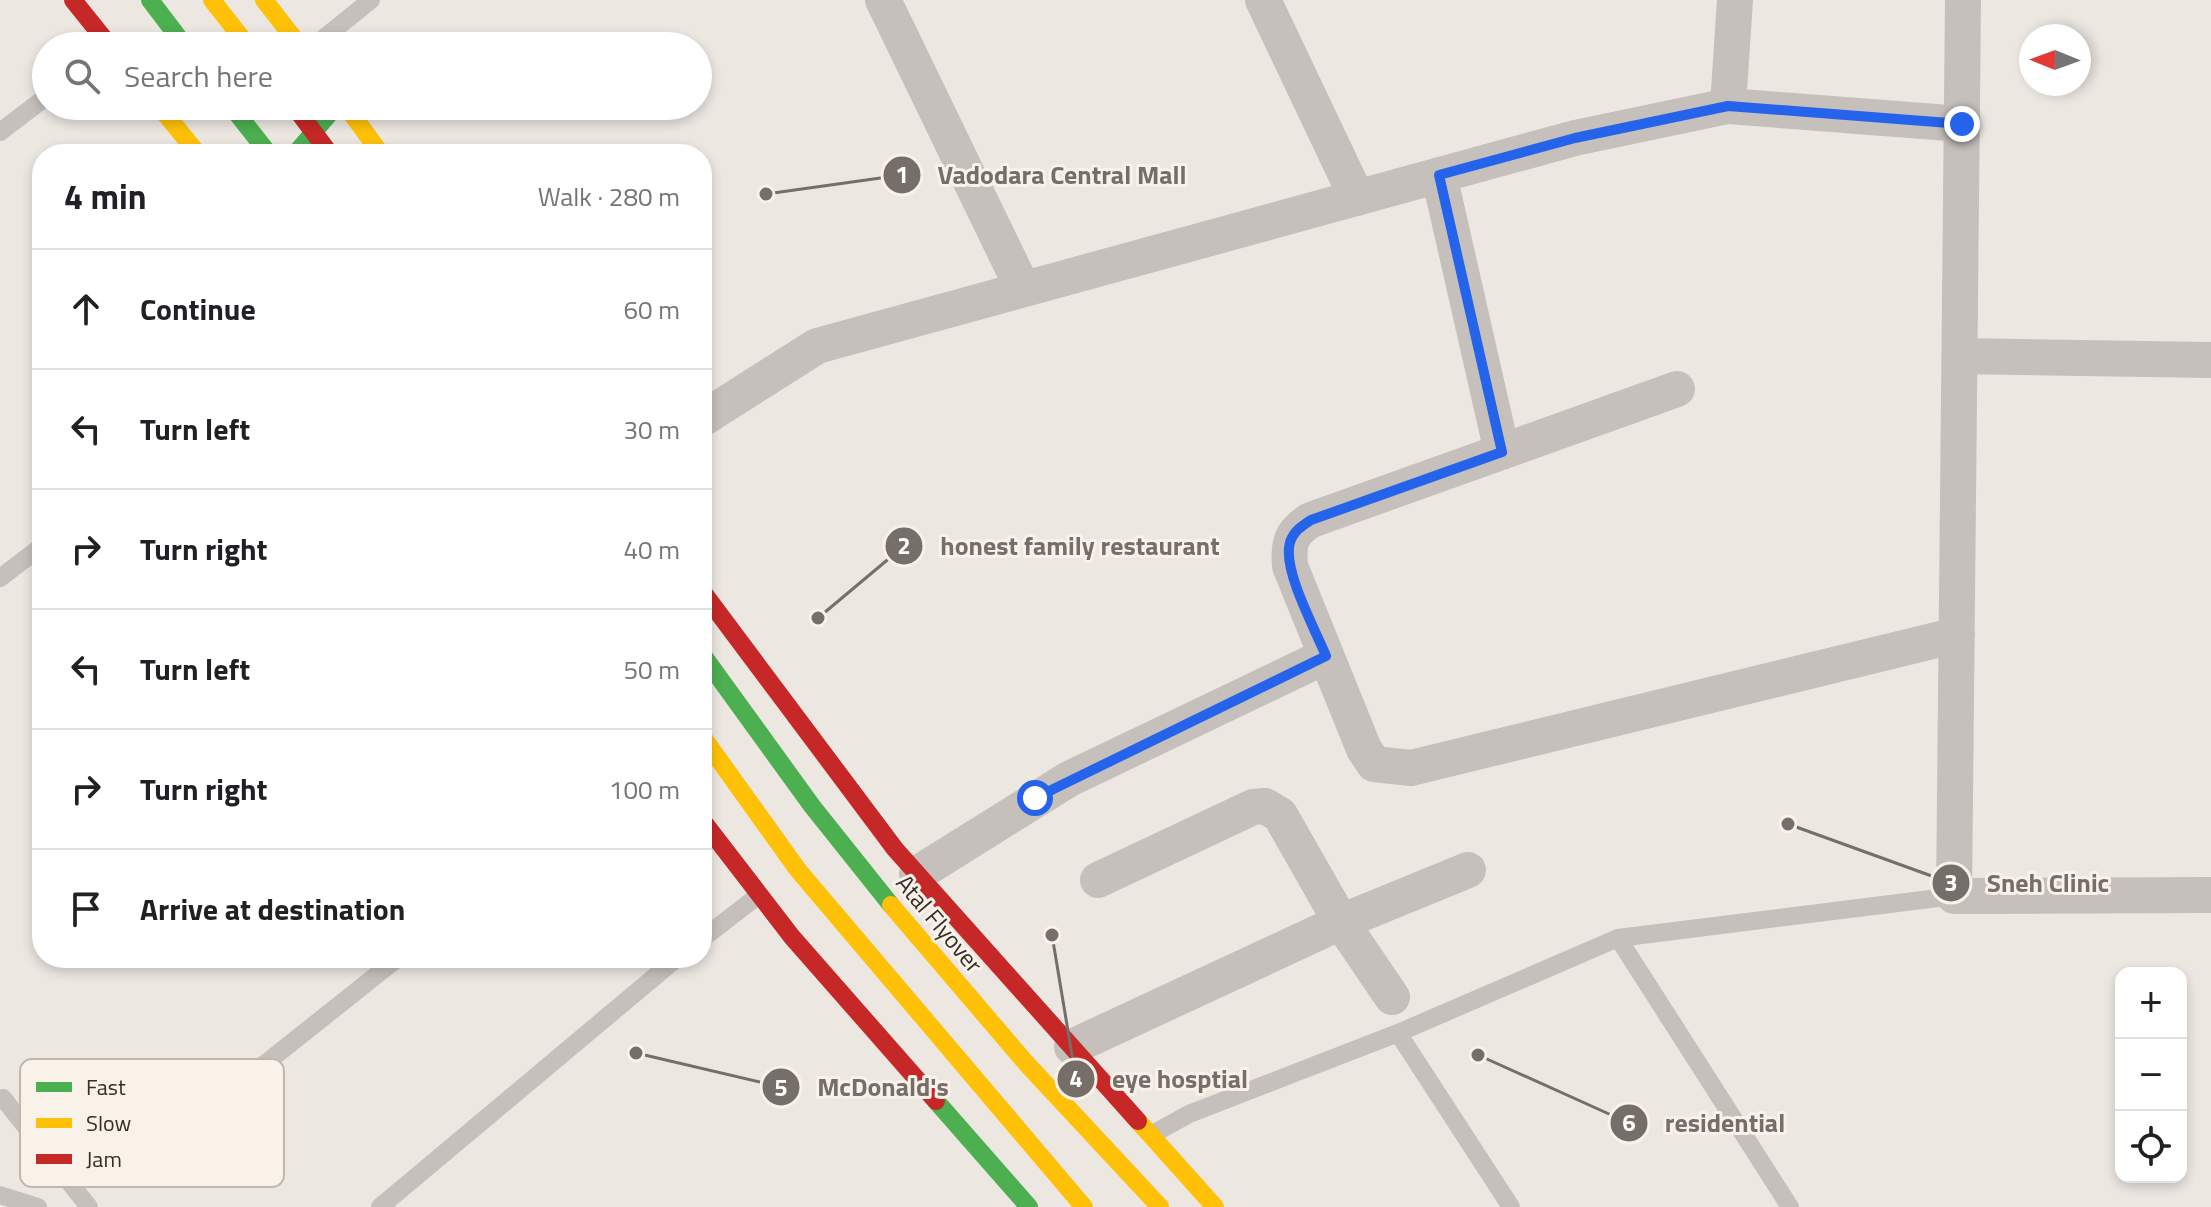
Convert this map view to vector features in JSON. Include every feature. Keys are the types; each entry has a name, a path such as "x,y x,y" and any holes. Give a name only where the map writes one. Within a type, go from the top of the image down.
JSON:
{"street":[{"path":"73,0 99,32"},
{"path":"150,0 174,32"},
{"path":"212,0 237,32"},
{"path":"264,0 289,32"},
{"path":"883,0 1023,289"},
{"path":"1263,0 1357,198"},
{"path":"1728,106 1735,0"},
{"path":"1963,0 1954,896 2211,895"},
{"path":"712,413 817,346 1575,138 1728,106 1962,124"},
{"path":"170,120 190,144"},
{"path":"242,120 261,144"},
{"path":"304,120 322,144"},
{"path":"304,144 324,120"},
{"path":"356,120 374,144"},
{"path":"1439,175 1502,452"},
{"path":"1960,356 2211,360"},
{"path":"1677,389 1311,520 1297,529 1288,546 1290,566 1364,749 1374,764 1411,768 1957,635"},
{"path":"712,604 917,874 1215,1207"},
{"path":"917,874 1069,779 1326,656"},
{"name":"Atal Flyover","path":"712,668 812,806 885,898 1026,1063 1160,1207"},
{"path":"712,750 798,870 1084,1207"},
{"path":"1098,880 1244,810 1265,806 1280,815 1341,922 1392,997"},
{"path":"712,833 759,895 1029,1207"},
{"path":"1072,1047 1341,922 1468,870"}],"lane":[{"path":"331,32 371,0"},
{"path":"0,132 32,108"},
{"path":"0,578 32,554"},
{"path":"712,931 759,895"},
{"path":"1151,1135 1189,1114 1398,1033 1618,938 1954,896"},
{"path":"1618,938 1790,1207"},
{"path":"271,1059 385,968"},
{"path":"380,1207 651,968"},
{"path":"1398,1033 1511,1207"},
{"path":"3,1098 20,1120"},
{"path":"73,1187 89,1207"},
{"path":"0,1195 38,1207"}],"traffic: fast":[{"path":"150,0 174,32"},
{"path":"242,120 261,144"},
{"path":"304,144 324,120"},
{"path":"712,668 812,806 891,905"},
{"path":"936,1101 1029,1207"}],"traffic: slow":[{"path":"212,0 237,32"},
{"path":"264,0 289,32"},
{"path":"170,120 190,144"},
{"path":"356,120 374,144"},
{"path":"712,750 798,870 1084,1207"},
{"path":"891,905 1026,1063 1160,1207"},
{"path":"1138,1121 1215,1207"}],"traffic: jam":[{"path":"73,0 99,32"},
{"path":"304,120 322,144"},
{"path":"712,604 895,849 1138,1121"},
{"path":"712,833 792,937 936,1101"}],"place":[{"name":"Vadodara Central Mall","path":"766,194"},
{"name":"honest family restaurant","path":"818,618"},
{"name":"Sneh Clinic","path":"1788,824"},
{"name":"eye hosptial","path":"1052,935"},
{"name":"McDonald's","path":"636,1053"},
{"name":"residential","path":"1478,1055"}],"route":[{"path":"1035,798 1326,656 1290,566 1288,546 1297,529 1311,520 1502,452 1439,175 1575,138 1728,106 1962,124"}]}
